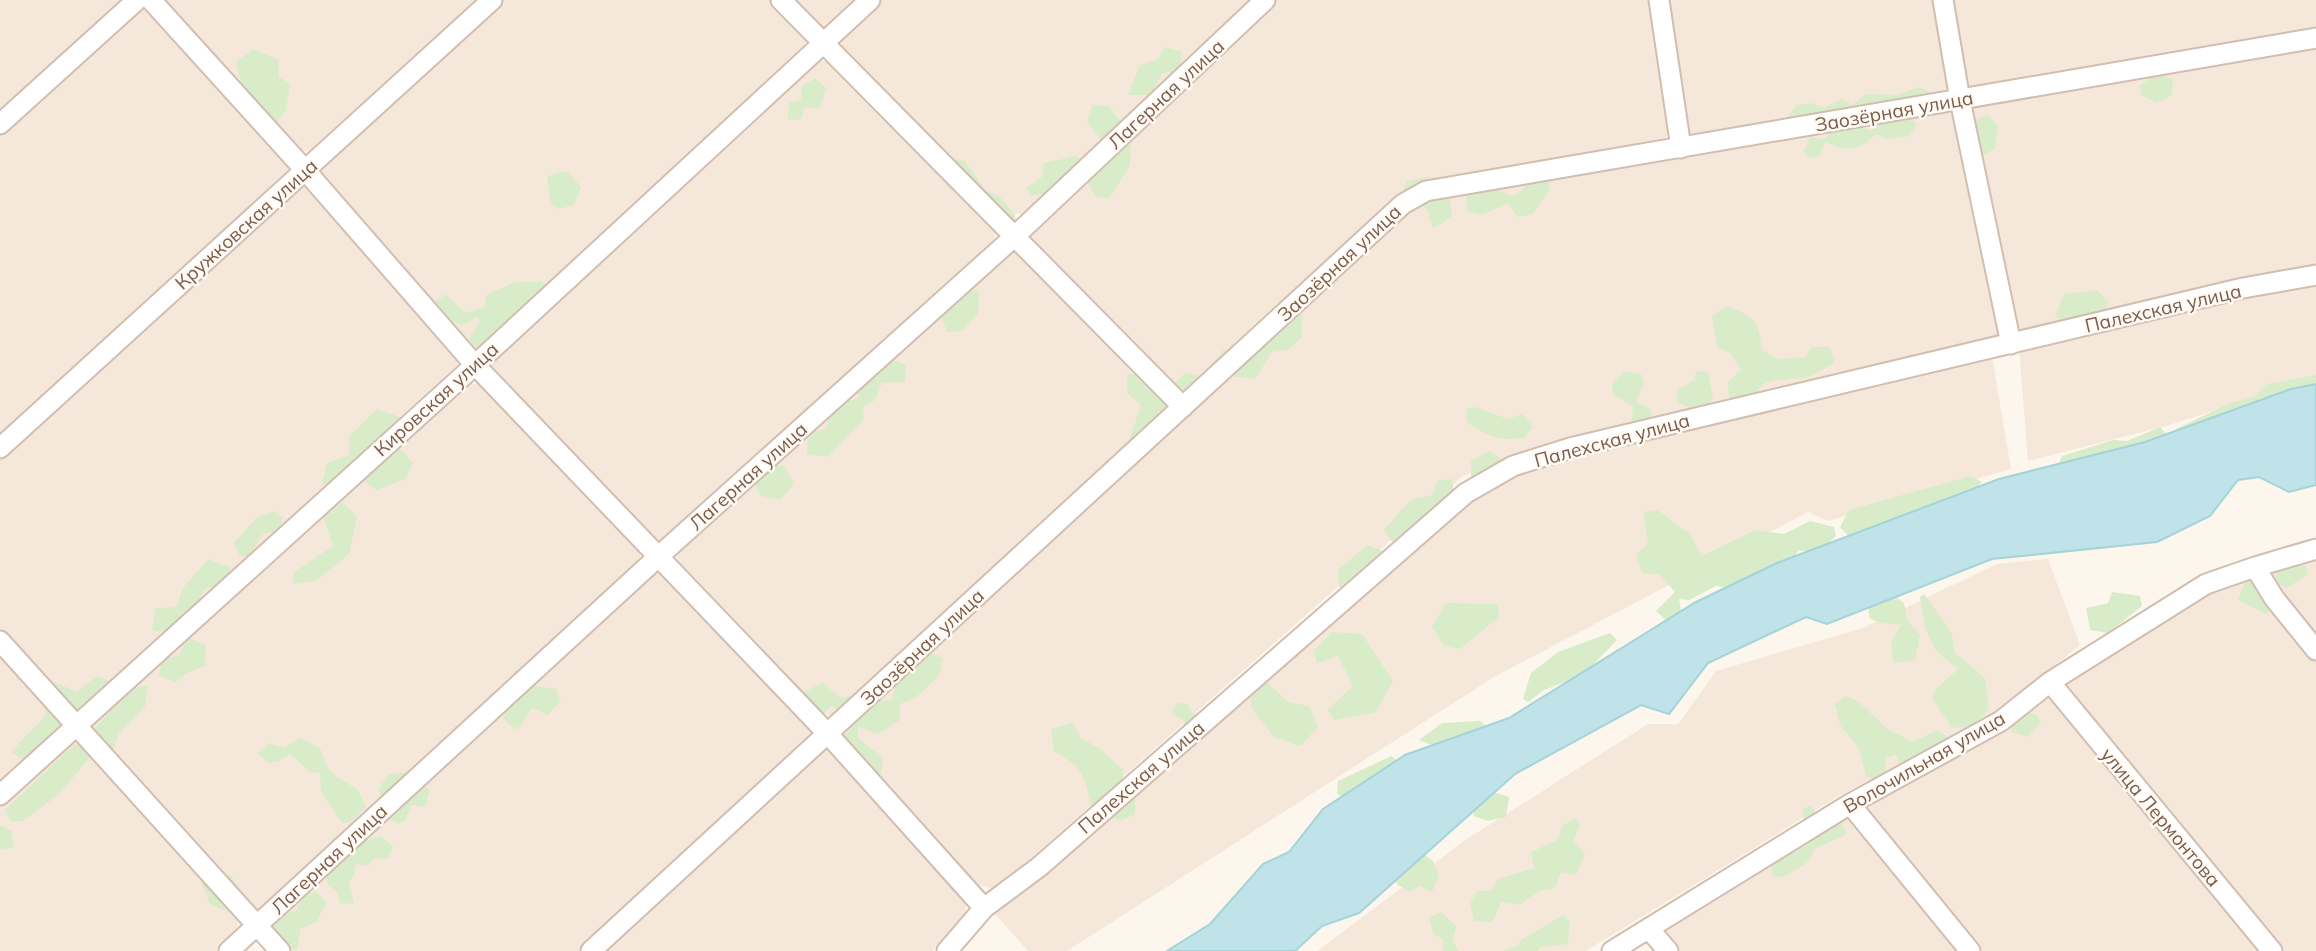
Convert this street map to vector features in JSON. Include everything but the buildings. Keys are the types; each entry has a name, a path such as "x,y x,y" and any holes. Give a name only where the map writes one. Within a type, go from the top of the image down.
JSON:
{"street":[{"path":"0,124 137,0"},
{"path":"151,0 305,170 475,365 828,734 984,908"},
{"name":"Кружковская улица","path":"0,448 492,0"},
{"path":"781,0 1183,407"},
{"name":"Кировская улица","path":"0,795 475,365 870,0"},
{"name":"Лагерная улица","path":"229,951 659,556 1015,236 1265,0"},
{"path":"1659,0 1681,148"},
{"path":"1944,0 1960,100 2011,344"},
{"name":"Заозёрная улица","path":"591,951 1403,204 1426,191 2316,38"},
{"name":"Палехская улица","path":"947,951 984,908 1038,867 1466,494 1513,466 1570,448 2243,288 2316,275"},
{"name":"Волочильная улица","path":"1612,951 1850,804 1991,727 2050,682 2206,584 2316,549"},
{"path":"2255,567 2274,598 2316,650"},
{"path":"0,641 280,951"},
{"name":"улица Лермонтова","path":"2050,682 2272,951"},
{"path":"1850,804 1970,951"},
{"path":"1650,929 1668,951"}],"shaded area":[{"path":"0,0 120,0 120,3 0,111"},
{"path":"161,0 478,0 311,151 297,150"},
{"path":"498,0 774,0 806,35 805,48 477,351 470,348 319,178 318,165"},
{"path":"795,0 857,0 828,28 818,25"},
{"path":"883,0 1255,0 1023,214 1007,214 842,53 841,38"},
{"path":"1276,0 1652,0 1672,130 1661,142 1420,181 1183,391 1174,388 1028,237"},
{"path":"1665,0 1935,0 1949,85 1941,97 1696,138 1686,132"},
{"path":"1949,0 2316,0 2316,31 1976,90 1962,82"},
{"path":"150,9 292,163 290,174 0,439 0,132 134,10"},
{"path":"2316,44 2316,269 2026,332 2014,326 1970,105"},
{"path":"817,61 831,61 997,228 995,238 662,541 651,537 493,373 492,359"},
{"path":"1941,110 1954,116 1998,336 1986,345 1742,397 1516,454 1463,476 996,889 976,885 840,739 841,728 1404,211 1436,196"},
{"path":"296,185 309,187 457,353 458,364 78,710 69,708 0,630 0,457"},
{"path":"1010,247 1023,252 1169,401 1168,410 834,717 820,712 677,563 678,550"},
{"path":"2316,283 2316,378 2166,426 2028,461 2019,348 2284,286"},
{"path":"1992,357 2011,469 1828,521 1808,512 1494,677 1067,951 1028,951 994,913 1467,499 1512,474 1573,454"},
{"path":"465,383 483,385 641,550 639,566 262,912 250,910 94,738 92,721"},
{"path":"2316,551 2316,641 2272,581 2274,562"},
{"path":"2048,559 2080,645 1995,714 1839,796 1586,951 1317,951 1467,839 1648,724 1678,724 1716,671 1863,628 1997,564"},
{"path":"667,573 812,728 811,741 582,951 292,951 272,930 273,921 653,574"},
{"path":"2243,577 2254,578 2316,657 2316,951 2281,951 2064,686 2065,676 2209,590"},
{"path":"0,650 60,718 59,732 0,785"},
{"path":"2041,698 2054,700 2262,951 1979,951 1865,811 1870,799"},
{"path":"69,743 81,743 238,919 237,932 216,951 0,951 0,807"},
{"path":"818,748 832,748 966,897 966,914 933,951 599,951"},
{"path":"1837,816 1851,818 1960,951 1674,951 1664,940 1666,923"}],"green space":[{"path":"1165,47 1181,51 1181,72 1162,73 1151,95 1128,95 1139,66 1158,59"},
{"path":"253,49 278,59 279,77 290,84 286,110 273,127 245,99 236,62"},
{"path":"2156,74 2173,79 2172,95 2157,103 2141,95 2140,85"},
{"path":"815,78 826,88 820,108 804,108 801,120 788,119 789,103 801,100 802,86"},
{"path":"1919,87 1930,92 1922,103 1797,125 1787,117 1797,105 1812,103 1824,108 1841,99 1852,105 1866,94 1898,95"},
{"path":"1092,105 1109,106 1131,135 1130,165 1109,199 1095,196 1085,178 1074,186 1057,179 1048,193 1031,196 1026,188 1042,177 1044,163 1076,156 1092,166 1111,152 1087,122"},
{"path":"1909,115 1917,125 1909,136 1887,139 1877,134 1853,148 1825,142 1819,156 1809,158 1803,151 1811,137 1825,139 1834,128 1857,125 1870,131 1882,118"},
{"path":"1988,115 1998,126 1995,149 1984,154 1971,138 1972,121"},
{"path":"941,155 965,161 986,191 999,196 1015,215 1015,227 995,227 968,207 968,195 951,190 936,171"},
{"path":"567,171 581,187 574,205 559,209 551,203 547,176"},
{"path":"1427,177 1430,199 1449,198 1452,216 1433,229 1427,210 1403,192 1407,181"},
{"path":"1536,179 1549,180 1549,191 1533,214 1518,217 1508,203 1483,215 1467,211 1466,192 1484,184 1513,196"},
{"path":"515,282 543,282 548,292 481,353 469,339 480,321 476,317 462,326 449,319 436,302 445,294 466,313 484,307 487,295"},
{"path":"957,290 979,291 978,314 962,331 947,332 940,313"},
{"path":"2097,290 2109,302 2103,313 2066,321 2055,317 2064,294"},
{"path":"1281,302 1301,310 1302,337 1287,350 1272,352 1255,379 1231,376 1219,383 1212,364 1223,350 1243,358 1263,344 1267,314"},
{"path":"1726,306 1753,320 1759,331 1762,350 1777,359 1806,357 1811,347 1830,347 1835,363 1810,376 1770,381 1763,385 1754,400 1729,399 1728,382 1741,370 1730,353 1717,347 1712,316"},
{"path":"889,358 906,365 905,382 882,383 875,400 863,407 864,419 827,457 807,454 808,433 825,429 835,405 859,398 853,375"},
{"path":"1625,371 1641,374 1644,384 1636,402 1650,409 1653,420 1631,424 1633,407 1613,394 1612,383"},
{"path":"1696,371 1708,372 1713,398 1707,406 1688,407 1677,402 1677,390 1695,380"},
{"path":"1144,373 1165,392 1185,373 1200,376 1198,392 1174,408 1158,411 1156,443 1141,458 1129,441 1141,405 1127,393 1127,374"},
{"path":"2316,375 2316,391 2184,438 2176,429 2230,403 2254,397 2267,384"},
{"path":"1475,407 1508,419 1522,414 1533,427 1524,438 1494,437 1467,422 1466,409"},
{"path":"377,409 400,417 396,444 413,463 406,479 376,490 358,476 333,487 322,483 327,463 349,455 349,437"},
{"path":"2160,427 2169,437 2054,475 2062,456 2113,440 2127,441"},
{"path":"1489,451 1502,459 1500,470 1482,481 1471,479 1471,461"},
{"path":"767,466 784,466 794,483 781,500 761,496 752,478"},
{"path":"1971,476 1982,482 1971,495 1853,541 1840,527 1849,510"},
{"path":"1452,479 1455,496 1436,504 1432,519 1402,544 1391,541 1384,530 1410,500 1432,495 1438,480"},
{"path":"343,502 357,517 349,554 316,581 293,584 294,572 333,546 324,518"},
{"path":"1657,510 1690,534 1702,556 1755,530 1784,534 1810,521 1834,527 1836,536 1818,553 1799,550 1788,566 1737,589 1716,586 1689,600 1679,599 1682,616 1669,623 1656,611 1675,592 1660,575 1642,573 1636,555 1648,543 1643,512"},
{"path":"275,511 283,518 278,531 263,534 249,556 240,556 234,543 256,518"},
{"path":"1367,545 1383,551 1384,562 1352,591 1339,587 1338,570"},
{"path":"208,559 230,567 230,583 204,589 194,614 172,632 152,631 156,608 177,607 182,589"},
{"path":"2279,565 2306,565 2308,574 2287,588 2275,581"},
{"path":"2245,581 2263,581 2273,606 2266,614 2238,600"},
{"path":"2112,592 2140,596 2142,606 2108,633 2090,630 2086,608 2108,603"},
{"path":"1890,593 1904,603 1908,622 1920,635 1915,660 1894,663 1891,643 1901,625 1870,619 1867,604"},
{"path":"1924,594 1952,633 1954,652 1985,678 1989,709 1975,725 1952,728 1932,698 1935,690 1958,669 1936,651 1925,628 1920,597"},
{"path":"1446,603 1498,604 1499,617 1460,649 1444,646 1432,627"},
{"path":"1332,632 1362,634 1393,681 1376,712 1334,720 1327,710 1353,686 1338,656 1317,663 1313,651"},
{"path":"1610,633 1617,640 1583,675 1544,690 1528,702 1523,699 1531,673 1558,652"},
{"path":"188,638 206,645 205,666 187,673 176,682 159,676 162,659 178,656"},
{"path":"929,652 943,658 939,676 914,699 900,704 900,720 878,734 858,727 858,738 883,758 880,777 859,778 836,745 852,728 832,705 820,718 801,693 823,683 840,698 861,694 877,701 891,700 897,681"},
{"path":"517,670 535,686 556,689 561,700 548,715 532,708 515,730 503,718 516,696 511,677"},
{"path":"97,676 110,681 107,696 62,721 48,751 23,760 11,752 47,714 42,702 52,681 77,692"},
{"path":"1267,682 1288,702 1309,706 1318,727 1300,746 1274,737 1251,708 1251,690"},
{"path":"148,685 145,707 118,735 112,756 92,755 59,794 23,821 10,821 5,810 74,745 85,745 91,732 132,688"},
{"path":"1845,696 1858,701 1886,728 1912,742 1938,730 1947,736 1940,756 1899,767 1897,755 1886,758 1885,774 1877,781 1866,776 1860,751 1840,725 1835,704"},
{"path":"1176,703 1188,704 1192,713 1202,714 1209,730 1199,744 1186,744 1180,732 1185,721 1172,714"},
{"path":"2019,709 2037,715 2041,723 2028,737 2012,732 2008,724"},
{"path":"1480,721 1489,728 1439,748 1419,740 1442,723"},
{"path":"1073,723 1081,738 1102,750 1123,770 1123,787 1135,794 1135,814 1120,821 1091,807 1081,773 1054,751 1051,729"},
{"path":"300,738 320,748 327,767 337,777 357,789 366,806 351,822 342,823 321,792 320,773 310,772 290,754 280,761 269,763 257,754 269,743 284,748"},
{"path":"1391,756 1399,762 1347,800 1337,794 1338,781"},
{"path":"405,772 430,790 425,807 411,805 405,821 398,824 384,816 379,788 388,775"},
{"path":"1489,791 1509,797 1506,817 1488,821 1474,816 1473,804"},
{"path":"1811,806 1826,824 1842,822 1847,834 1815,849 1808,862 1784,877 1773,876 1771,864 1808,845 1802,809"},
{"path":"1575,818 1580,825 1573,841 1585,854 1576,875 1561,872 1555,888 1539,891 1520,905 1501,902 1493,922 1474,921 1470,904 1477,891 1491,891 1498,879 1534,868 1531,852 1558,840 1562,826"},
{"path":"0,825 12,831 13,848 0,849"},
{"path":"347,835 359,843 381,836 393,846 388,859 374,858 368,866 356,864 354,875 349,882 354,904 340,903 337,892 328,885 326,870 334,860 332,838"},
{"path":"1416,849 1433,861 1439,875 1432,892 1419,886 1410,892 1398,885 1390,869"},
{"path":"214,869 232,877 240,891 225,911 210,904 201,881"},
{"path":"315,891 327,902 316,922 300,929 297,950 279,947 269,920 280,910 295,912 302,898"},
{"path":"1441,912 1456,926 1452,941 1459,951 1443,951 1443,939 1433,934 1429,918"},
{"path":"1563,915 1570,922 1568,944 1541,947 1537,951 1502,951 1517,946 1521,940"}],"water":[{"path":"2316,384 2316,485 2289,492 2259,477 2238,480 2210,516 2157,542 1992,559 1827,624 1806,617 1708,663 1669,714 1641,705 1515,774 1359,913 1322,926 1295,951 1167,951 1210,924 1263,864 1289,852 1323,809 1405,755 1509,718 1696,602 1777,563 1999,479 2145,442 2291,389"}]}
